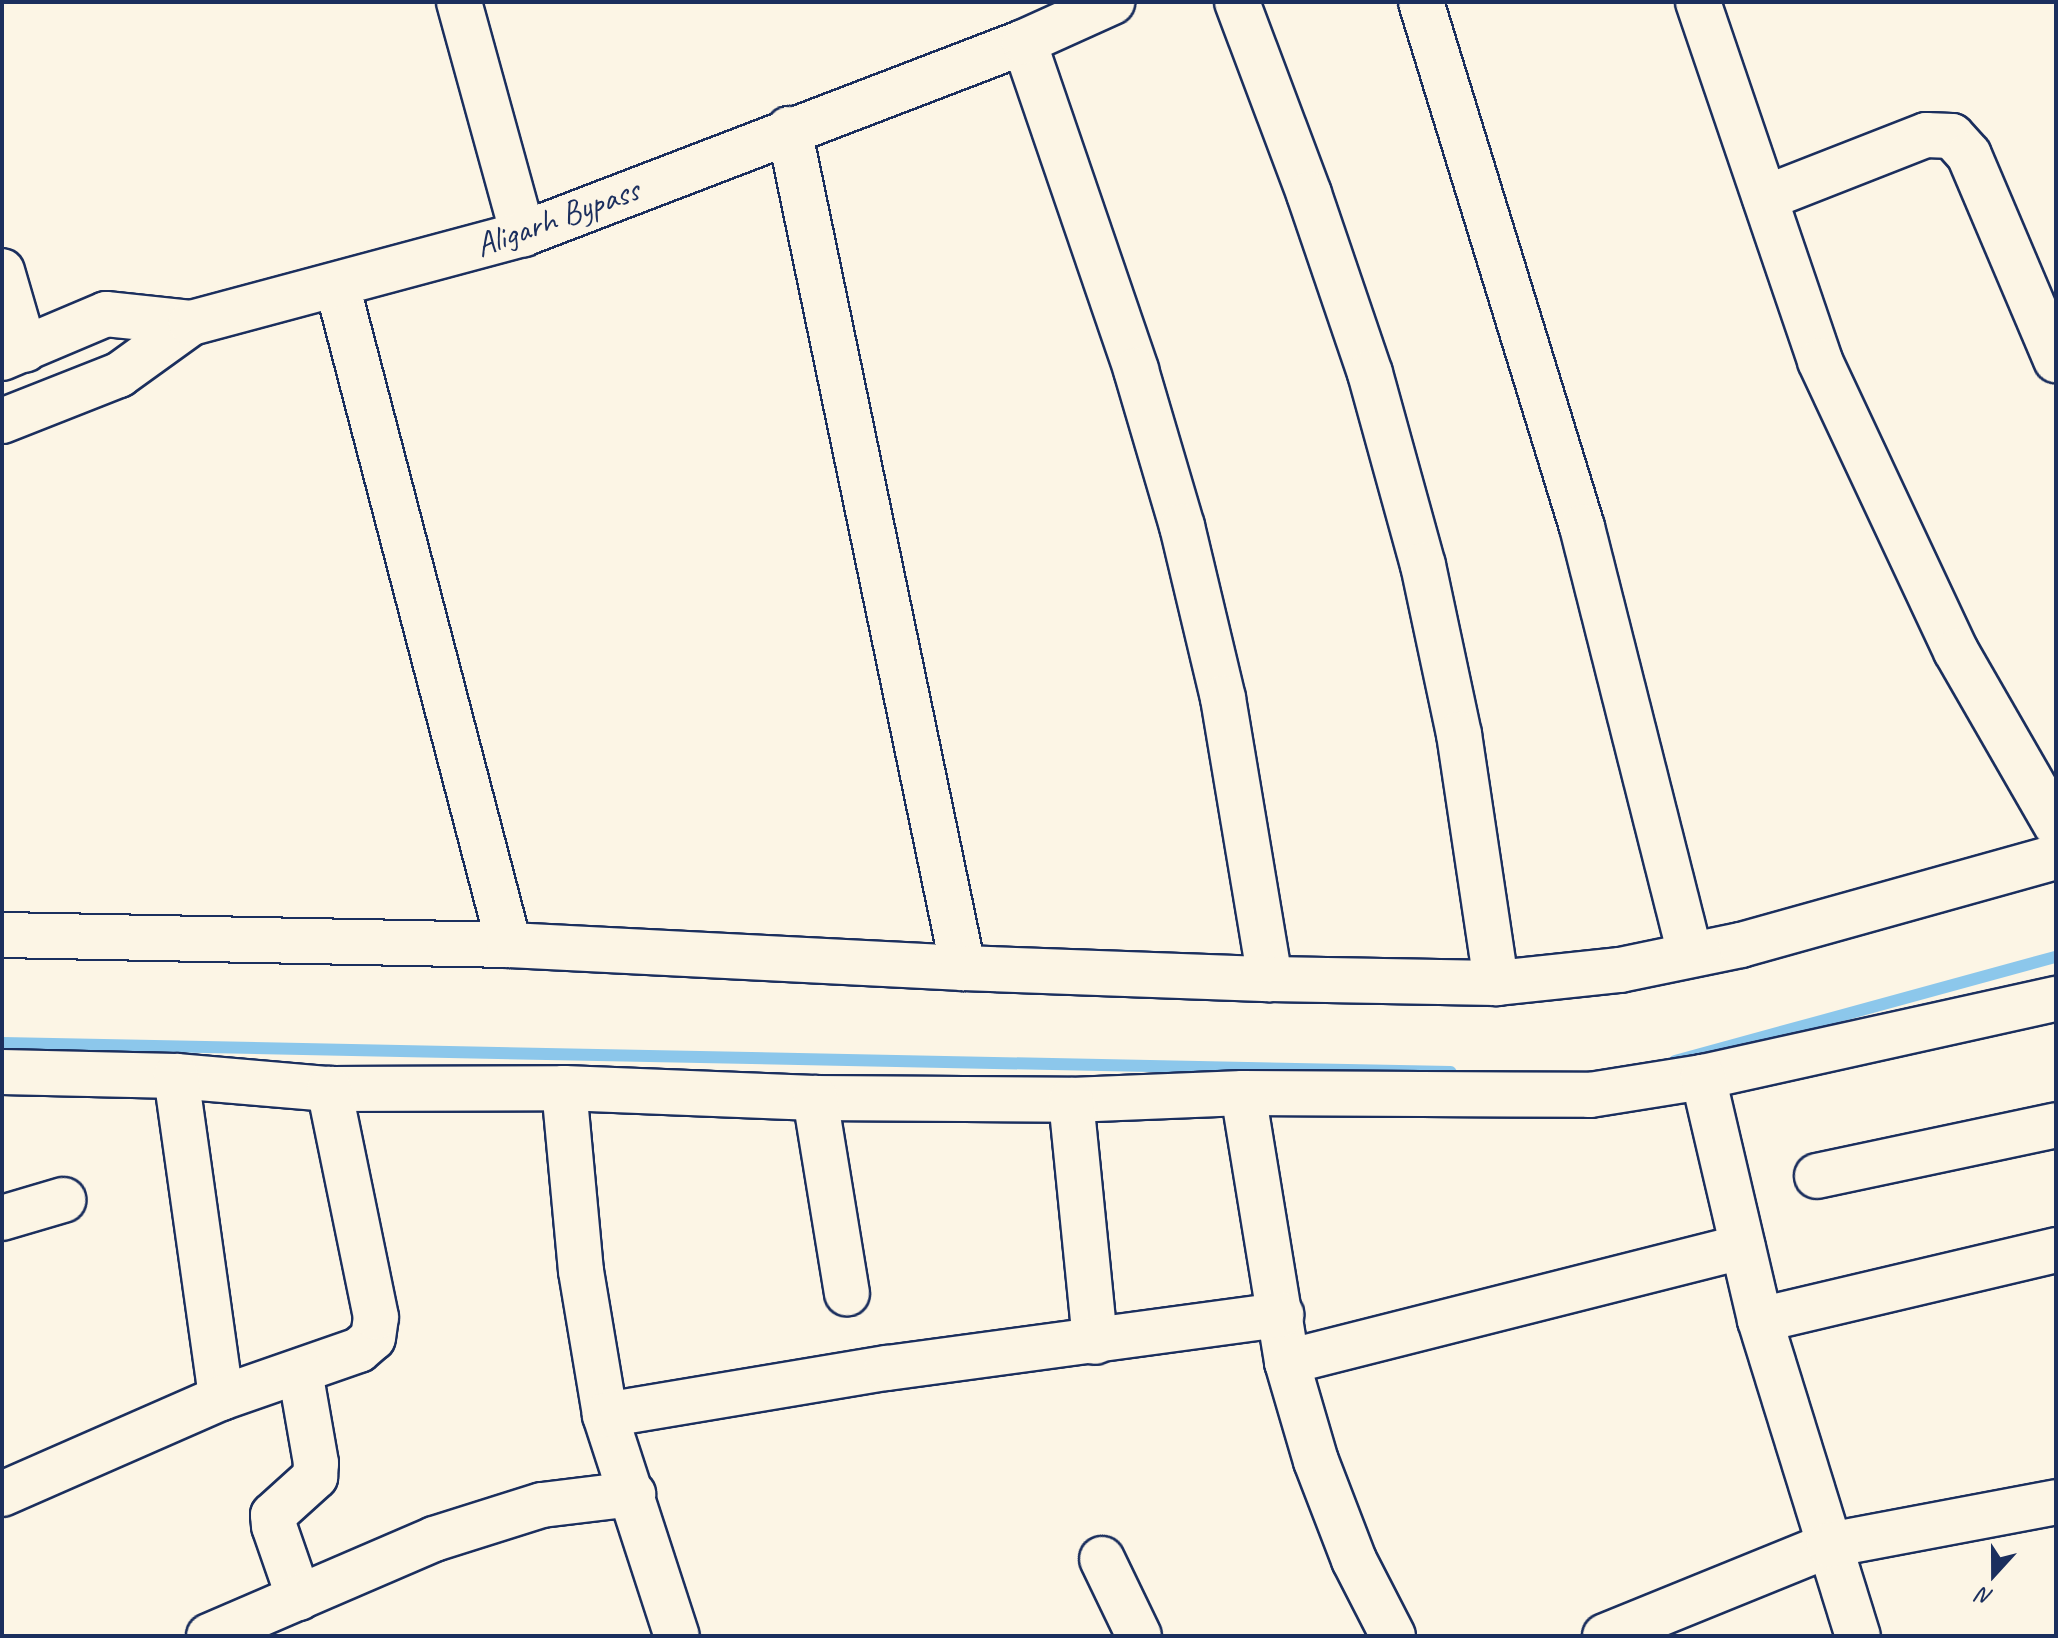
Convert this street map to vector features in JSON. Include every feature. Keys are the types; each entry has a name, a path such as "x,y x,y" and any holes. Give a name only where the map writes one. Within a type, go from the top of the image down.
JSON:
{"street":[{"path":"459,2 523,234"},
{"path":"1237,2 1309,194 1370,373 1423,565 1459,734 1496,983"},
{"path":"1421,2 1582,527 1690,955"},
{"path":"1698,2 1820,361 1956,651 2056,825"},
{"name":"Aligarh Bypass","path":"2,421 119,375 191,323 523,234 789,129 1024,42 1088,7"},
{"path":"1024,42 1136,370 1182,526 1223,698 1270,979"},
{"path":"789,129 963,968"},
{"path":"1765,198 1926,135 1952,136 1969,155 2056,360"},
{"path":"2,271 13,354 106,314 191,323"},
{"path":"337,285 509,945"},
{"path":"2,935 509,945 963,968 1496,983 1620,970 1741,945 2056,857"},
{"path":"2,1072 176,1076 329,1089 564,1088 815,1098 1071,1100 1243,1093 1590,1095 1703,1077 2056,999"},
{"path":"176,1076 221,1398"},
{"path":"1703,1077 1760,1320 1858,1636"},
{"path":"564,1088 581,1271 605,1415 677,1636"},
{"path":"2,1494 221,1398 359,1350 373,1338 376,1317 329,1089"},
{"path":"1243,1093 1287,1362 1316,1461 1354,1560 1393,1636"},
{"path":"815,1098 847,1293"},
{"path":"1071,1100 1095,1342"},
{"path":"1817,1176 2056,1125"},
{"path":"2,1218 63,1200"},
{"path":"1287,1362 1743,1247"},
{"path":"1760,1320 2056,1250"},
{"path":"605,1415 887,1368 1281,1315"},
{"path":"299,1598 273,1515 315,1477 316,1463 300,1371"},
{"path":"209,1636 434,1539 542,1505 633,1494"},
{"path":"1605,1636 1829,1545 2056,1502"},
{"path":"1102,1559 1139,1636"}],"waterway":[{"path":"1675,1061 2056,957"},
{"path":"2,1043 1451,1072"}]}
